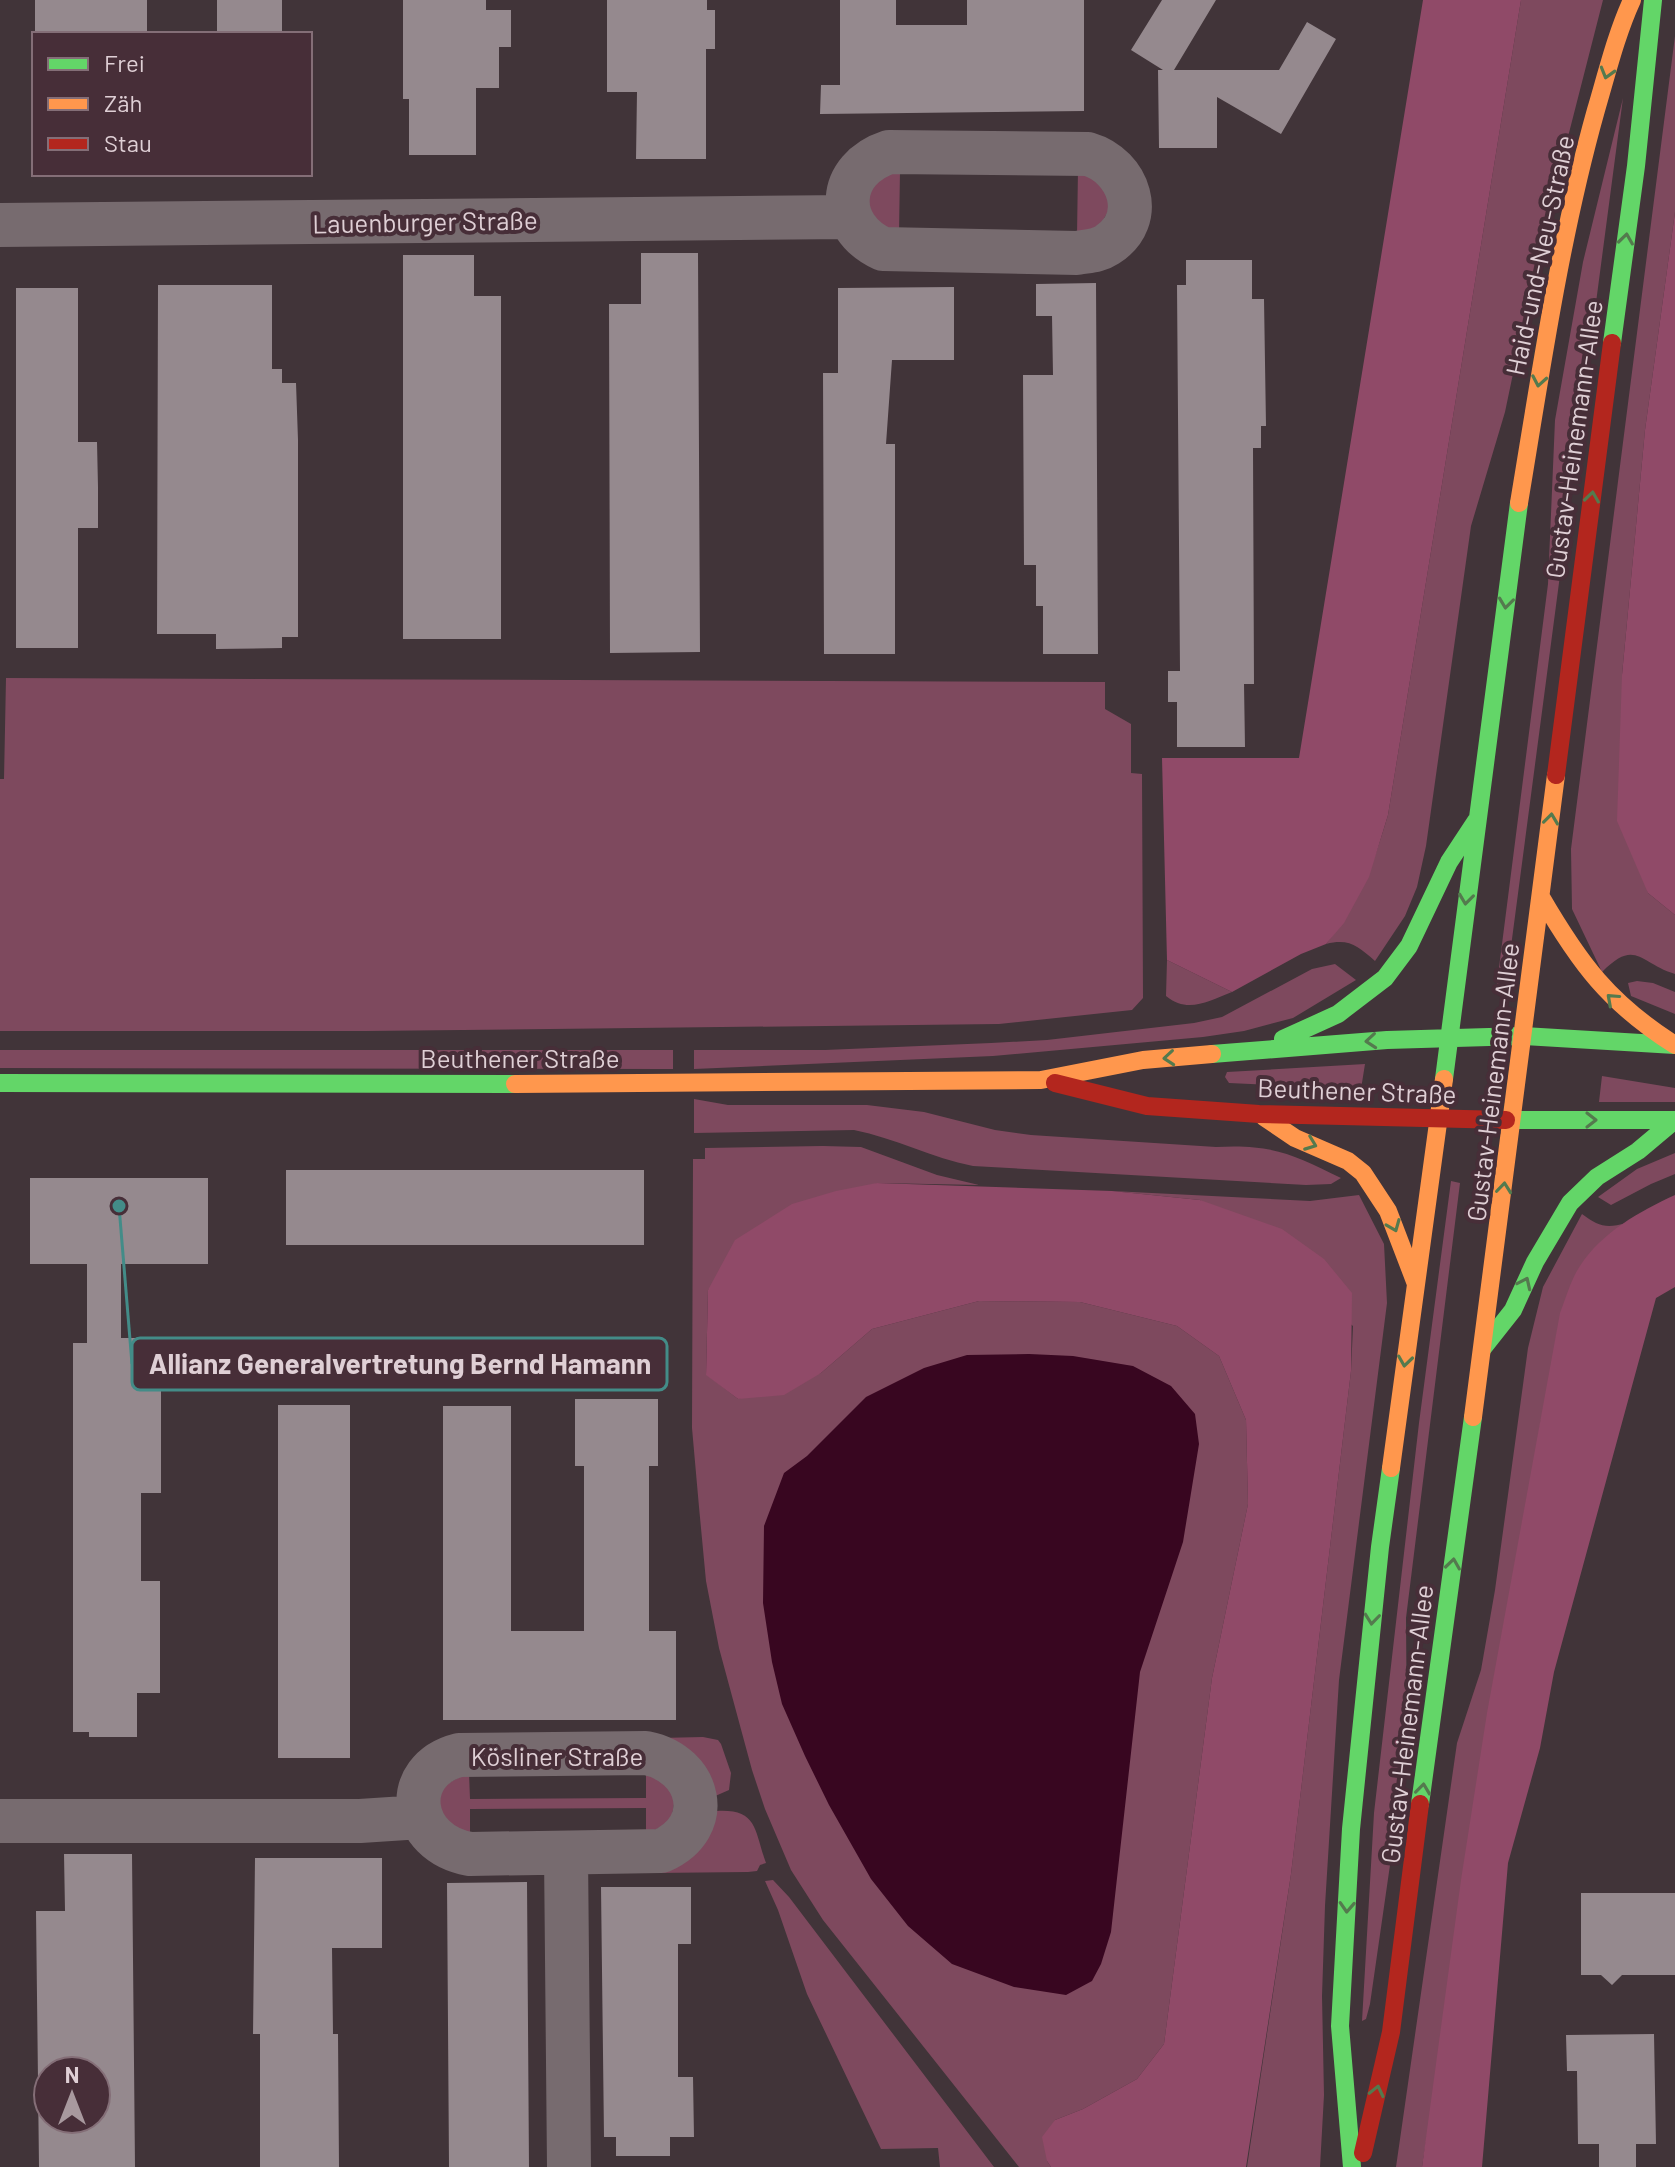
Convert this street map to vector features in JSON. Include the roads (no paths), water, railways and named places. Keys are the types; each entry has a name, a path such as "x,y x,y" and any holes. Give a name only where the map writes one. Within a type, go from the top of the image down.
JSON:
{"main road":[{"name":"Haid-und-Neu-Straße","path":"1515,525 1552,304 1582,160 1621,24 1632,0"},
{"name":"Gustav-Heinemann-Allee","path":"1360,2167 1391,2032 1513,1120 1638,150 1653,0"},
{"name":"Gustav-Heinemann-Allee","path":"1352,2167 1340,2026 1351,1829 1380,1547 1515,525"},
{"path":"1247,1052 1309,1029 1339,1013 1379,984 1408,948 1449,862 1476,821"},
{"path":"1541,897 1580,963 1604,992 1645,1026 1675,1045"},
{"name":"Beuthener Straße","path":"0,1083 886,1083 1041,1080 1143,1060 1387,1040 1523,1036 1675,1045"},
{"name":"Beuthener Straße","path":"1041,1080 1147,1106 1259,1114 1675,1120"},
{"path":"1259,1114 1295,1138 1348,1161 1363,1173 1388,1211 1416,1284"},
{"path":"1483,1348 1513,1310 1540,1252 1570,1203 1597,1177 1638,1151 1675,1120"}],"street":[{"path":"900,152 1088,154 1102,158 1114,167 1127,187 1130,204 1127,219 1118,235 1107,245 1077,253 893,251 870,243 857,232 850,217 848,191 857,172 874,157 900,152"},
{"name":"Lauenburger Straße","path":"0,225 850,217"},
{"name":"Kösliner Straße","path":"646,1753 666,1758 682,1770 695,1798 693,1819 681,1839 661,1851 647,1852 459,1852 438,1842 421,1817 419,1804 425,1779 440,1762 459,1755 646,1753"},
{"path":"0,1821 360,1821 421,1817"},
{"path":"566,1853 569,2167"}],"place":[{"name":"Allianz Generalvertretung Bernd Hamann","path":"119,1206"}]}
